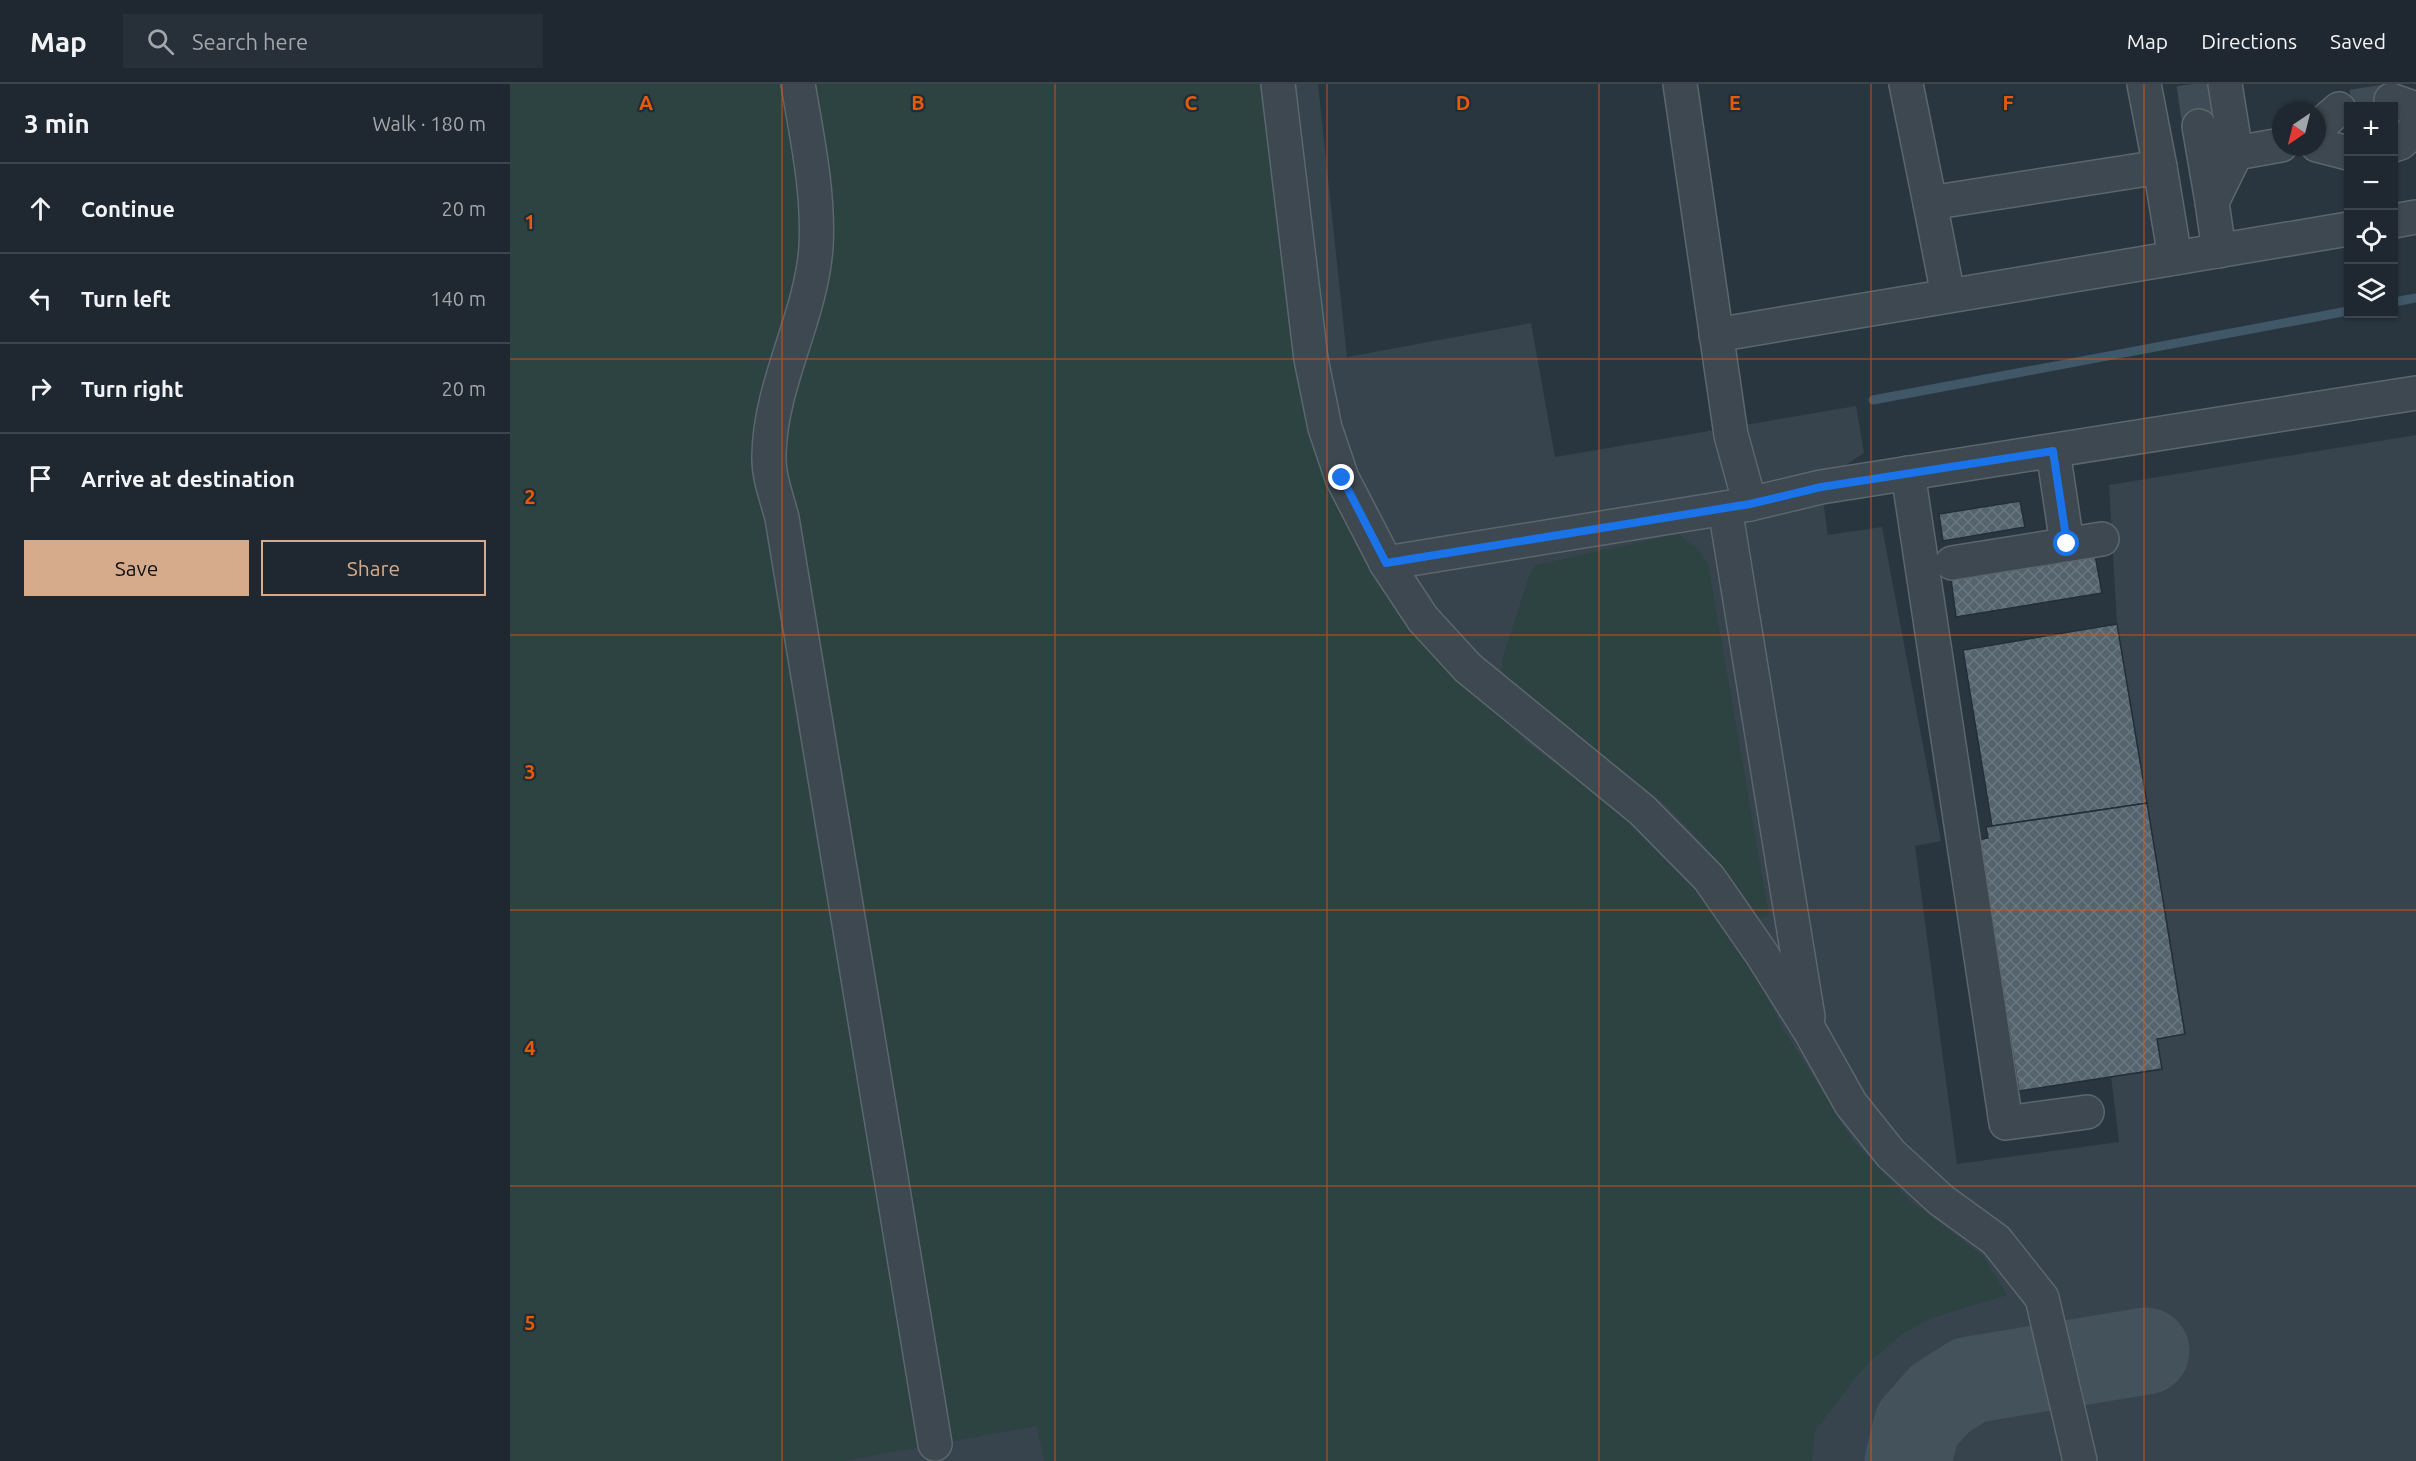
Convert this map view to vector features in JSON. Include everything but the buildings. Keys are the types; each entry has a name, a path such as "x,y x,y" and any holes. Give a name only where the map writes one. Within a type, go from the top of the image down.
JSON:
{"lane":[{"path":"798,84 813,179 816,247 799,324 779,391 768,458 782,518 935,1444"},
{"path":"1278,84 1311,359 1325,428 1342,478 1386,563 1423,619 1468,668 1642,810 1709,878 1761,953 1810,1031 1851,1104 1891,1154 1941,1200 1996,1240 2042,1298 2080,1461"},
{"path":"1680,84 1731,435 1738,506 1810,1031"},
{"path":"1906,84 1948,295"},
{"path":"2144,84 2175,258"},
{"path":"2211,202 2236,153 2225,84"},
{"path":"2199,126 2219,251"},
{"path":"2398,143 2416,129"},
{"path":"2236,153 2272,147"},
{"path":"2326,147 2344,152"},
{"path":"1930,203 2160,167"},
{"path":"2398,220 2416,217"},
{"path":"1716,335 2344,230"},
{"path":"1386,563 1738,506 1821,487 2416,393"},
{"path":"2053,451 2067,544"},
{"path":"1908,473 2006,1123 2087,1112"},
{"path":"1952,563 2102,539"}],"shaded area":[{"path":"510,84 1318,84 1347,357 1531,323 1555,457 1856,406 1864,453 1821,481 1821,487 1828,535 1882,527 1941,841 1915,846 1957,1164 2119,1142 2111,1076 2019,1091 1978,840 1988,838 1986,827 1991,825 1963,650 2117,624 2109,485 2416,435 2416,1461 510,1461"}],"green space":[{"path":"510,84 1260,84 1290,339 1306,405 1457,676 1528,744 1637,823 1696,885 1742,949 1783,1029 1853,1141 1909,1200 1983,1256 2007,1295 1931,1318 1902,1334 1866,1365 1815,1430 1812,1461 1044,1461 1037,1426 843,1461 510,1461"},
{"path":"1678,534 1698,550 1708,564 1769,916 1760,919 1743,893 1706,847 1666,805 1507,679 1501,671 1504,654 1530,574 1536,565"}],"waterway":[{"path":"2398,301 2416,298"},
{"path":"1873,400 2344,312"}],"taxiway":[{"path":"1908,1461 1917,1425 1940,1399 1970,1380 2146,1351"}],"tunnel":[{"path":"2193,84 2199,126"},
{"path":"2378,102 2391,100"}],"route":[{"path":"1342,478 1386,563 1750,504 1821,487 2053,451 2067,544"}]}
